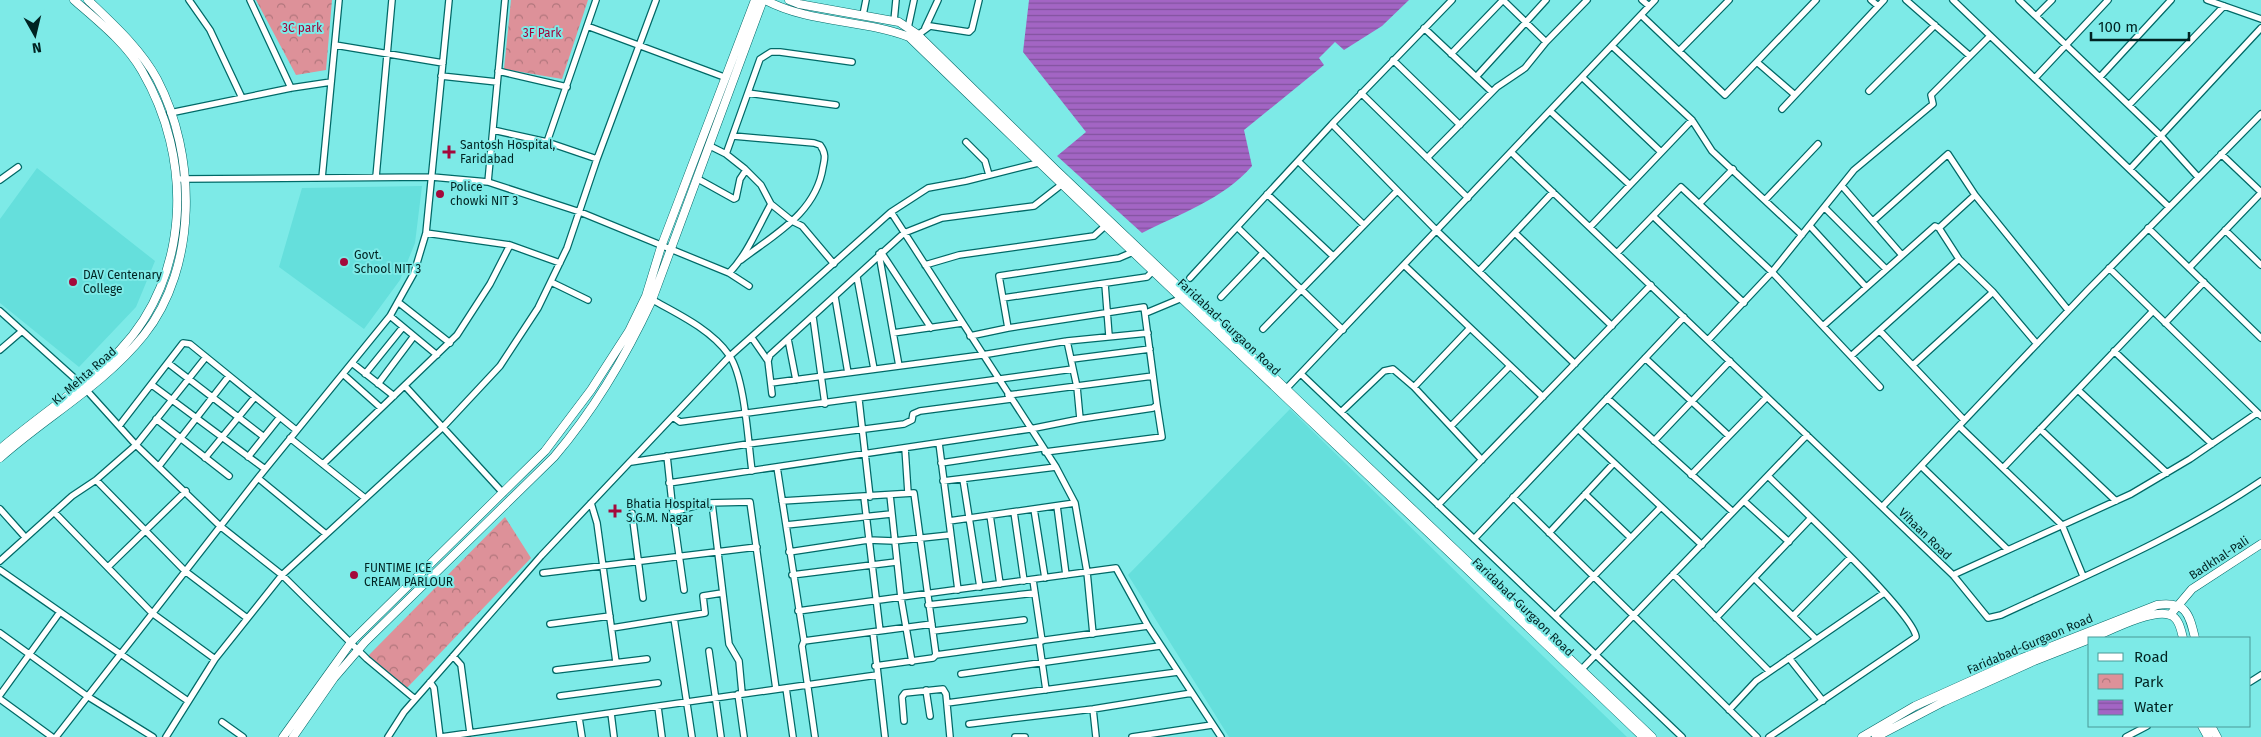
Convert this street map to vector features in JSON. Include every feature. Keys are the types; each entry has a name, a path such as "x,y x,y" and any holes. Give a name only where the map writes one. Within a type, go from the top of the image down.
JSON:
{"street":[{"name":"KL Mehta Road","path":"0,458 84,387 120,349 145,317 160,292 171,261 177,228 178,204 174,154 161,111 142,70 122,45 74,0"},
{"name":"KL Mehta Road","path":"0,449 117,365 145,334 165,299 178,262 186,223 185,179 182,154 170,113 157,79 131,41 88,0"},
{"path":"189,0 210,30 242,98"},
{"path":"250,0 290,88"},
{"path":"322,178 339,0"},
{"path":"376,177 392,0"},
{"path":"0,699 54,737 296,430 390,316 414,273 426,234 449,0"},
{"path":"488,182 505,0"},
{"path":"547,142 596,0"},
{"path":"166,737 215,659 282,575 443,427 500,366 538,308 560,263 656,0"},
{"path":"293,737 334,678 359,649 566,443 618,364 636,334 649,298 662,247 724,77 755,0"},
{"path":"283,737 352,641 545,451 592,390 649,298 672,251 764,0"},
{"name":"Faridabad-Gurgaon Road","path":"764,0 786,11 891,30 915,37 1056,170 1180,293 1579,672 1643,737"},
{"name":"Faridabad-Gurgaon Road","path":"789,0 800,4 894,21 908,28 1038,163 1153,271 1180,293"},
{"path":"863,15 866,0"},
{"path":"894,21 896,0"},
{"path":"908,28 914,0"},
{"path":"915,37 925,28 938,0"},
{"path":"925,28 933,26 969,32 972,29 979,0"},
{"path":"1190,278 1361,93 1452,0"},
{"path":"1451,54 1503,0 1546,42"},
{"path":"1476,77 1546,0"},
{"path":"1427,158 1492,92 1525,68 1546,42 1588,0"},
{"path":"1642,0 1649,6"},
{"path":"1285,391 1655,0"},
{"path":"1679,51 1729,0"},
{"path":"1641,15 1725,95 1758,63 1816,0"},
{"path":"1871,0 1878,6"},
{"path":"1782,109 1884,0"},
{"path":"1906,0 1970,56"},
{"path":"1953,0 2169,207"},
{"path":"2019,0 2161,136 2198,177"},
{"path":"2036,16 2052,0"},
{"path":"2035,78 2108,0"},
{"path":"2100,77 2171,0"},
{"path":"2207,0 2261,19"},
{"path":"2129,105 2224,6"},
{"path":"587,26 724,77"},
{"path":"1869,90 1935,26"},
{"path":"1424,28 1492,92"},
{"path":"2130,169 2261,28"},
{"path":"1708,340 1772,272 1854,170 1933,104 1931,95 1990,36"},
{"path":"335,45 443,63"},
{"path":"1612,46 1692,120 1712,151 1802,235"},
{"path":"726,154 760,59 771,52 852,62"},
{"path":"1393,60 1460,124"},
{"path":"1758,63 1796,95"},
{"path":"498,71 567,87"},
{"path":"441,76 497,82"},
{"path":"1582,77 1661,152"},
{"path":"170,113 290,88 331,82"},
{"path":"748,93 836,105"},
{"path":"1361,93 1468,198"},
{"path":"1550,111 1630,185"},
{"path":"1882,507 2068,310 2261,114"},
{"path":"1590,227 1692,120"},
{"path":"1332,124 1436,231 1575,364"},
{"path":"493,130 547,142 597,159"},
{"path":"729,273 741,260 792,221 817,192 822,176 825,155 824,150 814,143 732,136"},
{"path":"966,142 985,161 989,175"},
{"path":"1765,200 1818,144"},
{"path":"710,146 726,154 746,170 761,185 771,204 792,221 802,226 834,264"},
{"name":"Vihaan Road","path":"1512,152 1953,575 1988,618 2083,576"},
{"path":"1873,222 1948,154 1975,195 2068,310"},
{"path":"2190,268 2261,193 2221,154"},
{"path":"1298,161 1364,225"},
{"path":"388,737 415,699 453,656 591,503 730,356 891,212 928,188 1038,163"},
{"path":"0,180 18,167"},
{"path":"1699,204 1732,169"},
{"path":"698,179 734,199 736,198 740,179 746,170"},
{"path":"176,180 432,177 488,182 580,212 729,273 749,286"},
{"path":"768,362 770,356 904,233 942,218 1034,206 1061,185"},
{"path":"1842,186 1901,254"},
{"path":"1617,253 1681,187 1772,272 1880,387"},
{"path":"1264,329 1397,191"},
{"path":"1479,271 1553,192"},
{"path":"1267,194 1334,256"},
{"path":"1939,228 1975,195"},
{"path":"741,260 771,204"},
{"path":"1824,208 1886,269"},
{"path":"891,212 1056,467 1075,503 1087,572 1093,634"},
{"path":"1653,216 1744,303"},
{"path":"925,266 958,255 1094,236 1105,226"},
{"path":"1810,226 1866,287"},
{"path":"1823,326 1901,254 1935,226 1939,228 1960,259 1993,292 2037,344"},
{"path":"1237,227 1343,330"},
{"path":"2148,228 2261,338"},
{"path":"2226,230 2261,266"},
{"path":"1515,233 1612,326"},
{"path":"426,234 510,245 560,263"},
{"path":"323,464 457,335 490,284 510,245"},
{"path":"1008,328 1000,276 1119,258 1133,252"},
{"path":"880,253 931,328"},
{"path":"880,253 900,366"},
{"path":"1222,297 1264,253"},
{"path":"1851,356 1960,259"},
{"path":"1404,265 1542,397"},
{"path":"1953,575 2116,501 2166,473 2259,415 2110,268"},
{"path":"1003,298 1148,277 1153,271"},
{"path":"857,277 874,370"},
{"path":"550,282 588,300"},
{"path":"2165,323 2204,282"},
{"path":"1105,284 1109,336"},
{"path":"1438,505 1651,285"},
{"path":"1913,365 1993,292"},
{"path":"1146,313 1180,293"},
{"path":"835,297 848,373"},
{"path":"649,298 713,336 730,356 739,382 752,471"},
{"path":"398,302 450,342"},
{"path":"941,463 1162,437 1144,307 1008,328 970,336"},
{"path":"0,311 84,387 136,445 186,491 220,526 282,575 352,641 367,659 415,699"},
{"path":"2003,468 2153,311"},
{"path":"390,316 437,355"},
{"path":"813,317 825,404"},
{"path":"1474,539 1684,317"},
{"path":"893,333 962,324"},
{"path":"365,374 403,327"},
{"path":"1414,387 1470,328"},
{"path":"0,350 22,331"},
{"path":"1880,331 1964,420"},
{"path":"771,383 982,355 1067,341 1148,333"},
{"path":"378,384 414,336"},
{"path":"752,338 768,362 772,394"},
{"path":"788,339 796,380"},
{"path":"1067,341 1077,387 1080,419"},
{"path":"118,426 184,343 190,344 296,430"},
{"path":"1072,360 1150,349"},
{"path":"2114,352 2212,444"},
{"path":"0,561 54,512 96,480 136,445 206,357"},
{"path":"1645,358 1729,436"},
{"path":"1654,441 1730,361"},
{"path":"168,363 264,437"},
{"path":"352,363 394,396"},
{"path":"1451,426 1510,366"},
{"path":"673,417 680,422 745,415 1073,369"},
{"path":"1341,412 1388,369 1393,369 1414,387 1482,460"},
{"path":"343,374 381,408"},
{"path":"1301,374 1682,737"},
{"path":"159,466 229,376"},
{"path":"631,462 748,444 908,423 912,420 914,414 920,411 1154,376"},
{"path":"152,385 265,469"},
{"path":"405,386 504,493"},
{"path":"2078,390 2166,473"},
{"path":"206,458 256,397"},
{"path":"1691,474 1767,397"},
{"path":"1607,398 1733,512"},
{"path":"858,400 865,454 867,497 865,516 880,632"},
{"path":"669,483 1030,429 1153,408 1157,405"},
{"path":"248,457 280,417"},
{"path":"156,420 229,476"},
{"path":"1959,426 2062,525 2083,576 2181,530 2261,481"},
{"path":"1578,429 1702,545"},
{"path":"2040,429 2116,501"},
{"path":"1579,672 1807,435"},
{"path":"290,438 365,498"},
{"path":"938,443 958,590"},
{"path":"905,448 908,493"},
{"path":"667,456 672,512 684,590"},
{"path":"1549,533 1614,463"},
{"path":"1921,466 2008,550"},
{"path":"777,467 792,575 804,640 802,646 815,737"},
{"path":"943,481 1056,467"},
{"path":"1768,476 1884,593 1914,628 1916,637 1769,737"},
{"path":"258,478 326,534"},
{"path":"963,479 980,587"},
{"path":"96,480 185,571 247,618"},
{"path":"108,567 186,491"},
{"path":"782,501 867,497 914,492 922,539 928,605 936,655"},
{"path":"1585,494 1631,538"},
{"path":"890,495 896,562 912,662"},
{"path":"1513,497 1756,737"},
{"path":"1744,501 1788,542"},
{"path":"672,512 712,503 750,502 776,689"},
{"path":"591,503 597,523 616,662"},
{"path":"712,503 729,644 739,661 744,737"},
{"path":"949,521 1075,503"},
{"path":"1057,506 1066,575"},
{"path":"1555,616 1661,507"},
{"path":"0,509 25,537"},
{"path":"1034,509 1045,578"},
{"path":"54,512 152,613 215,659"},
{"path":"1014,512 1024,581"},
{"path":"632,513 640,560 643,598"},
{"path":"786,525 891,514"},
{"path":"990,515 1000,584"},
{"path":"1716,618 1810,519"},
{"path":"789,552 868,540 894,541 950,535"},
{"name":"Badkhal-Pali","path":"2170,614 2192,589 2261,544"},
{"path":"543,573 719,550 757,547"},
{"path":"1793,616 1850,558"},
{"path":"792,575 896,562"},
{"path":"798,611 1116,568 1160,646 1220,737"},
{"path":"0,570 188,701"},
{"path":"1673,574 1769,671"},
{"path":"1754,578 1816,639"},
{"path":"1033,580 1046,690"},
{"path":"612,628 705,613 703,596 722,593"},
{"path":"928,605 1035,593"},
{"path":"1729,710 1756,681 1769,671 1884,593"},
{"name":"Faridabad-Gurgaon Road","path":"1862,737 1915,706 2017,660 2157,605 2177,605"},
{"path":"2177,605 2186,610 2195,637"},
{"path":"0,695 60,612"},
{"path":"2170,614 2178,623 2183,637"},
{"name":"Faridabad-Gurgaon Road","path":"2096,637 2149,616 2170,614"},
{"path":"550,624 610,616"},
{"path":"674,618 692,737"},
{"path":"804,640 906,628 932,628 1024,620"},
{"path":"875,666 912,662 934,658 936,655 1148,626"},
{"path":"0,632 88,696 153,737"},
{"path":"872,632 885,737"},
{"name":"Faridabad-Gurgaon Road","path":"1876,737 1943,702 2034,661 2088,640"},
{"path":"961,674 1160,646"},
{"path":"710,651 720,737"},
{"path":"453,656 461,665 470,733"},
{"path":"556,670 647,658"},
{"path":"1789,658 1823,701"},
{"path":"947,703 1178,672"},
{"name":"Faridabad-Gurgaon Road","path":"1579,672 1652,737"},
{"path":"430,682 434,688 441,737 470,733 489,734 611,713 877,675"},
{"path":"560,696 658,683"},
{"path":"786,688 793,737"},
{"path":"904,721 902,697 905,693 943,689 947,703 950,737"},
{"path":"926,690 930,716"},
{"path":"968,724 1092,709 1192,693"},
{"path":"658,707 662,737"},
{"path":"1092,709 1096,737"},
{"path":"611,713 614,737"},
{"path":"579,718 582,737"},
{"path":"222,722 243,737"},
{"path":"1132,737 1212,725"},
{"path":"2126,737 2145,727"},
{"path":"1015,737 1024,737"}],"shaded area":[{"name":"DAV Centenary College","path":"37,168 155,261 136,307 79,367 0,303 0,219"},
{"name":"Govt. School NIT 3","path":"422,186 415,243 400,280 364,329 279,267 302,188"},
{"path":"1290,409 1627,737 1229,737 1128,575"}],"green space":[{"name":"3C park","path":"256,0 332,0 326,70 296,75"},
{"name":"3F Park","path":"511,0 588,0 562,79 504,69"},
{"path":"505,517 531,558 405,690 367,657"}],"water":[{"path":"1029,0 1409,0 1382,26 1344,50 1335,42 1319,58 1324,65 1244,130 1252,166 1241,178 1215,197 1142,233 1057,156 1086,132 1023,52"}],"place":[{"name":"Santosh Hospital, Faridabad","path":"449,152"},
{"name":"Police chowki NIT 3","path":"440,194"},
{"name":"Govt. School NIT 3","path":"344,262"},
{"name":"DAV Centenary College","path":"73,282"},
{"name":"Bhatia Hospital, S.G.M. Nagar","path":"615,511"},
{"name":"FUNTIME ICE CREAM PARLOUR","path":"354,575"}]}
